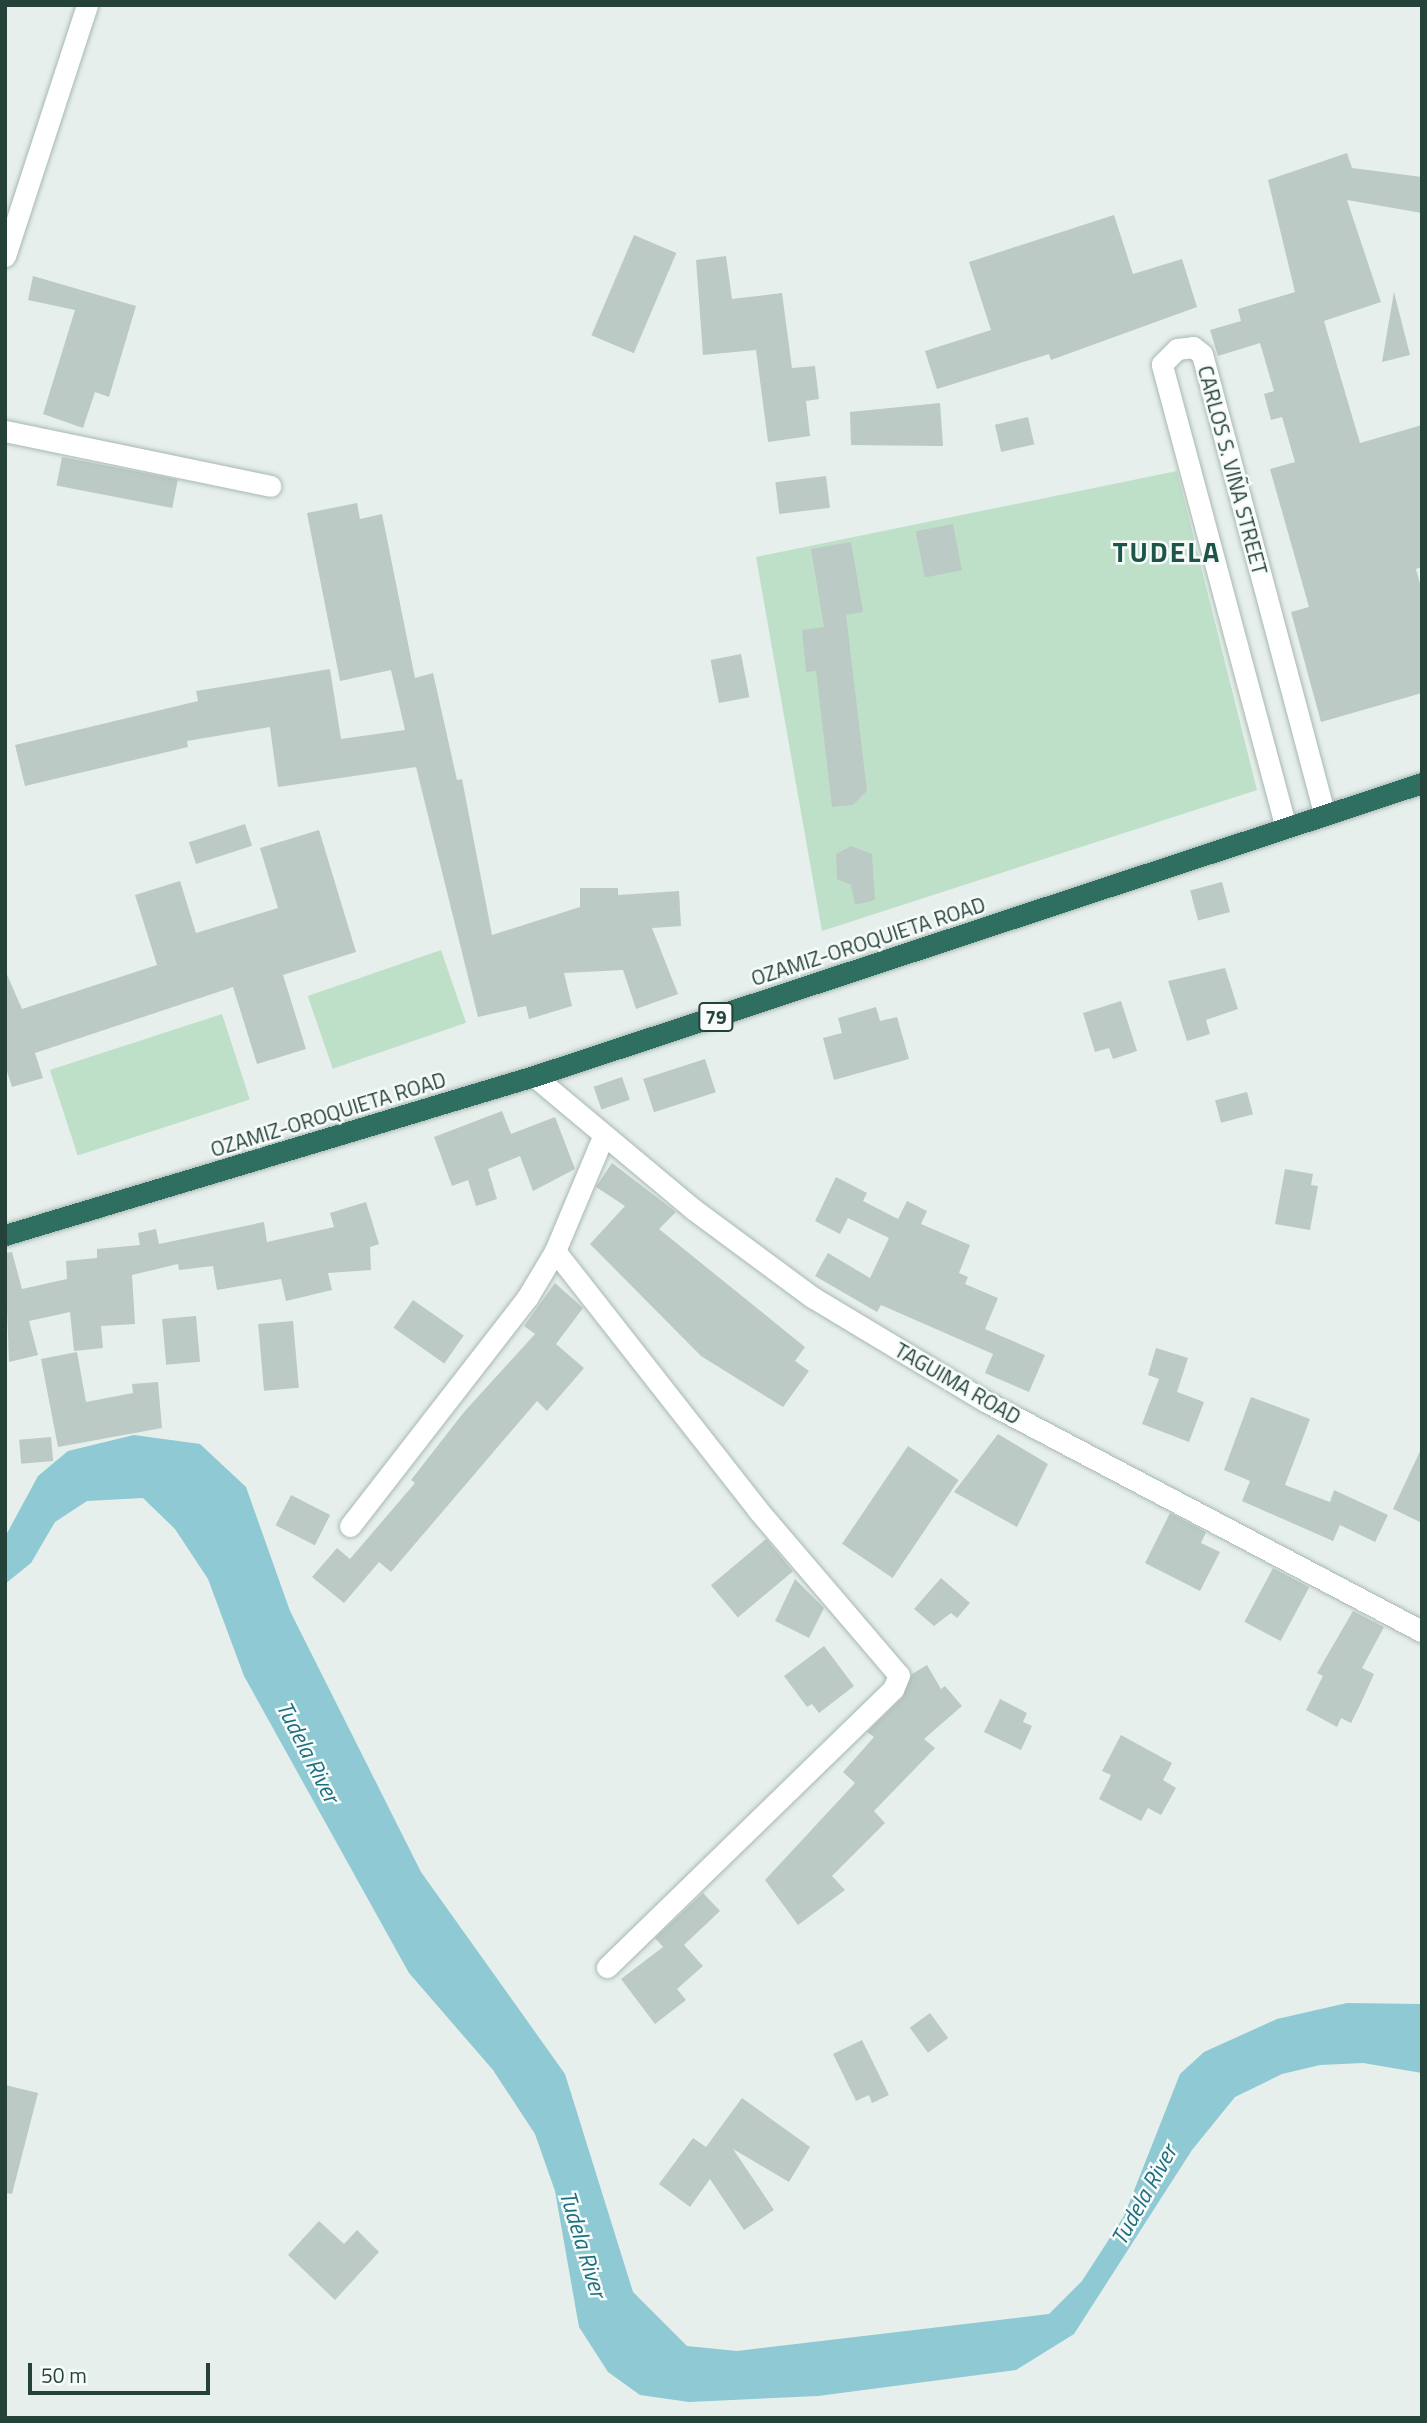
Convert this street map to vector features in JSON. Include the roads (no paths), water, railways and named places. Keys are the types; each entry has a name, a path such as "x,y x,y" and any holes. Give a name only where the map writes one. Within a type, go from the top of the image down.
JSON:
{"highway":[{"name":"OZAMIZ-OROQUIETA ROAD","path":"5,1235 534,1076 1422,783"}],"street":[{"path":"5,256 87,5"},
{"name":"CARLOS S. VIÑA STREET","path":"1286,828 1162,364 1177,349 1193,347 1202,354 1325,815"},
{"path":"5,431 270,486"},
{"name":"TAGUIMA ROAD","path":"534,1076 603,1137 823,1304 985,1401 1422,1631"},
{"path":"350,1526 527,1298 555,1251 603,1137"},
{"path":"555,1251 757,1508 899,1675 893,1689 607,1967"}],"water":[{"name":"Tudela River","path":"134,1435 200,1444 246,1487 290,1611 421,1872 565,2074 633,2292 687,2346 737,2351 1049,2314 1082,2281 1124,2216 1180,2074 1204,2052 1277,2019 1347,2003 1422,2004 1422,2073 1363,2063 1320,2065 1282,2074 1235,2097 1192,2150 1074,2334 1016,2370 818,2396 689,2402 640,2395 608,2372 579,2327 555,2191 535,2134 493,2070 409,1973 244,1676 208,1579 175,1529 143,1498 87,1501 55,1522 31,1563 5,1584 5,1537 38,1476 68,1451"}],"district":[{"name":"TUDELA","path":"1167,552"}]}
